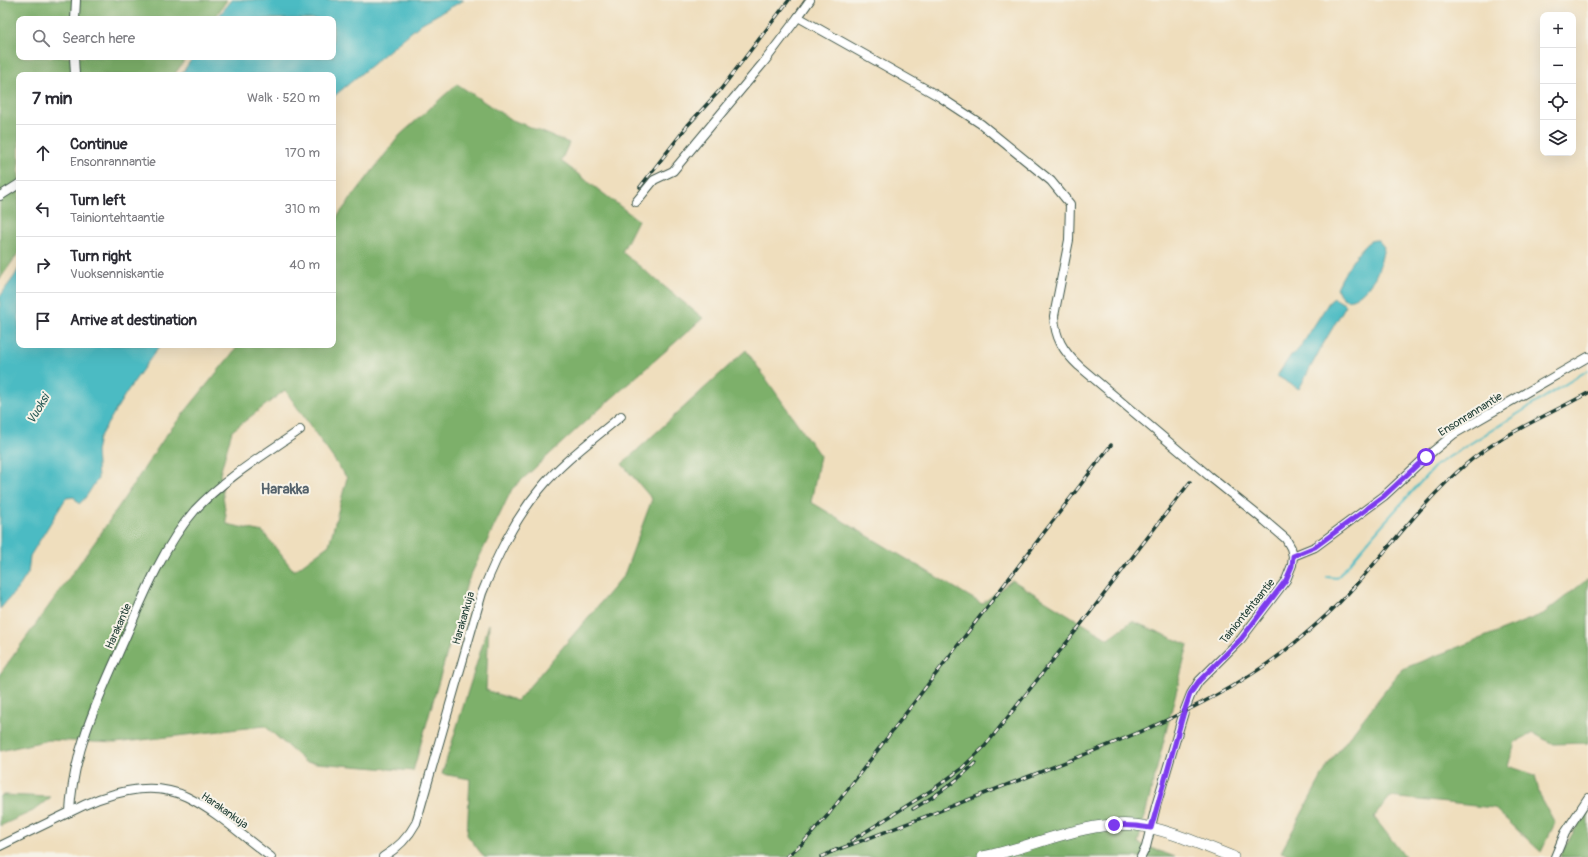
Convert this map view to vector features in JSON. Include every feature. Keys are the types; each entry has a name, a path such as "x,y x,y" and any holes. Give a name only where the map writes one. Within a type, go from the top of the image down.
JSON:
{"street":[{"path":"74,16 76,0"},
{"path":"636,202 654,180 673,171 764,62 810,0"},
{"path":"798,16 940,97 981,124 1051,181 1070,204 1069,240 1054,316 1055,329 1060,343 1067,354 1079,366 1209,476 1265,520 1286,539 1293,556"},
{"path":"74,60 75,72"},
{"path":"0,196 16,186"},
{"name":"Ensonrannantie","path":"1293,556 1315,547 1384,496 1426,457 1454,434 1588,357"},
{"name":"Harakankuja","path":"383,857 397,848 409,836 416,823 482,593 496,560 510,533 540,489 557,471 621,416"},
{"name":"Harakantie","path":"70,812 73,778 81,744 95,705 141,602 179,531 195,511 223,484 300,430"},
{"name":"Tainiontehtaantie","path":"1141,857 1146,847 1181,719 1190,694 1199,681 1241,639 1286,580 1292,566 1293,556"},
{"name":"Harakankuja","path":"70,812 113,794 150,789 168,791 186,796 208,809 271,857"},
{"path":"1555,857 1565,833 1588,798"},
{"path":"0,846 70,812"},
{"path":"983,857 1099,826 1136,826 1151,828 1233,857"}],"green space":[{"path":"0,0 227,0 216,16 16,16 16,60 185,60 176,72 16,72 16,256 0,279"},
{"path":"457,84 510,119 569,143 561,161 638,220 622,252 703,318 578,428 512,489 467,583 413,771 305,762 265,726 115,743 49,740 0,751 0,674 97,539 167,434 237,348 336,348 336,218 400,135","holes":["285,390 347,478 329,545 294,571 263,532 227,524 220,474 232,431"]},
{"path":"746,350 820,456 811,502 982,604 1012,580 1108,639 1132,621 1188,645 1138,843 1175,857 484,857 467,835 470,779 442,774 489,624 486,690 517,701 624,575 652,499 622,464"},
{"path":"1588,579 1588,743 1553,744 1533,733 1515,742 1508,766 1535,775 1540,796 1555,823 1541,852 1494,808 1390,797 1374,817 1405,857 1295,857 1281,852 1329,763 1402,669 1543,614"},
{"path":"0,796 51,797 33,811 0,826"},
{"path":"1588,806 1588,857 1560,857 1561,854"}],"water":[{"path":"232,0 464,0 422,23 336,95 336,72 183,72 191,60 336,60 336,16 219,16"},
{"path":"1378,240 1384,247 1380,266 1375,277 1362,293 1356,297 1345,299 1341,296 1337,288 1343,277 1351,263 1365,245 1371,241"},
{"name":"Vuoksi","path":"16,274 16,348 158,348 126,393 99,438 96,451 98,479 79,504 74,497 66,498 30,556 28,573 19,587 0,609 0,297"},
{"path":"1334,298 1346,305 1299,389 1277,376 1291,355 1298,350 1329,302"}],"waterway":[{"path":"1327,577 1337,578 1436,465 1588,370"}],"railway":[{"path":"640,187 688,125 721,89 789,0"},
{"path":"831,852 1030,776 1127,737 1191,708 1252,674 1281,654 1339,603 1415,516 1464,466 1493,444 1508,435 1588,393"},
{"path":"786,857 802,844 828,815 1111,445"},
{"path":"851,841 935,788 961,769 985,746 1190,482"},
{"path":"913,809 946,788 975,763"},
{"path":"821,857 836,850"}],"district":[{"name":"Harakka","path":"285,489"}],"route":[{"path":"1114,825 1151,828 1152,819 1190,694 1206,673 1241,639 1286,580 1290,573 1293,556 1315,547 1384,496 1426,457"}]}
